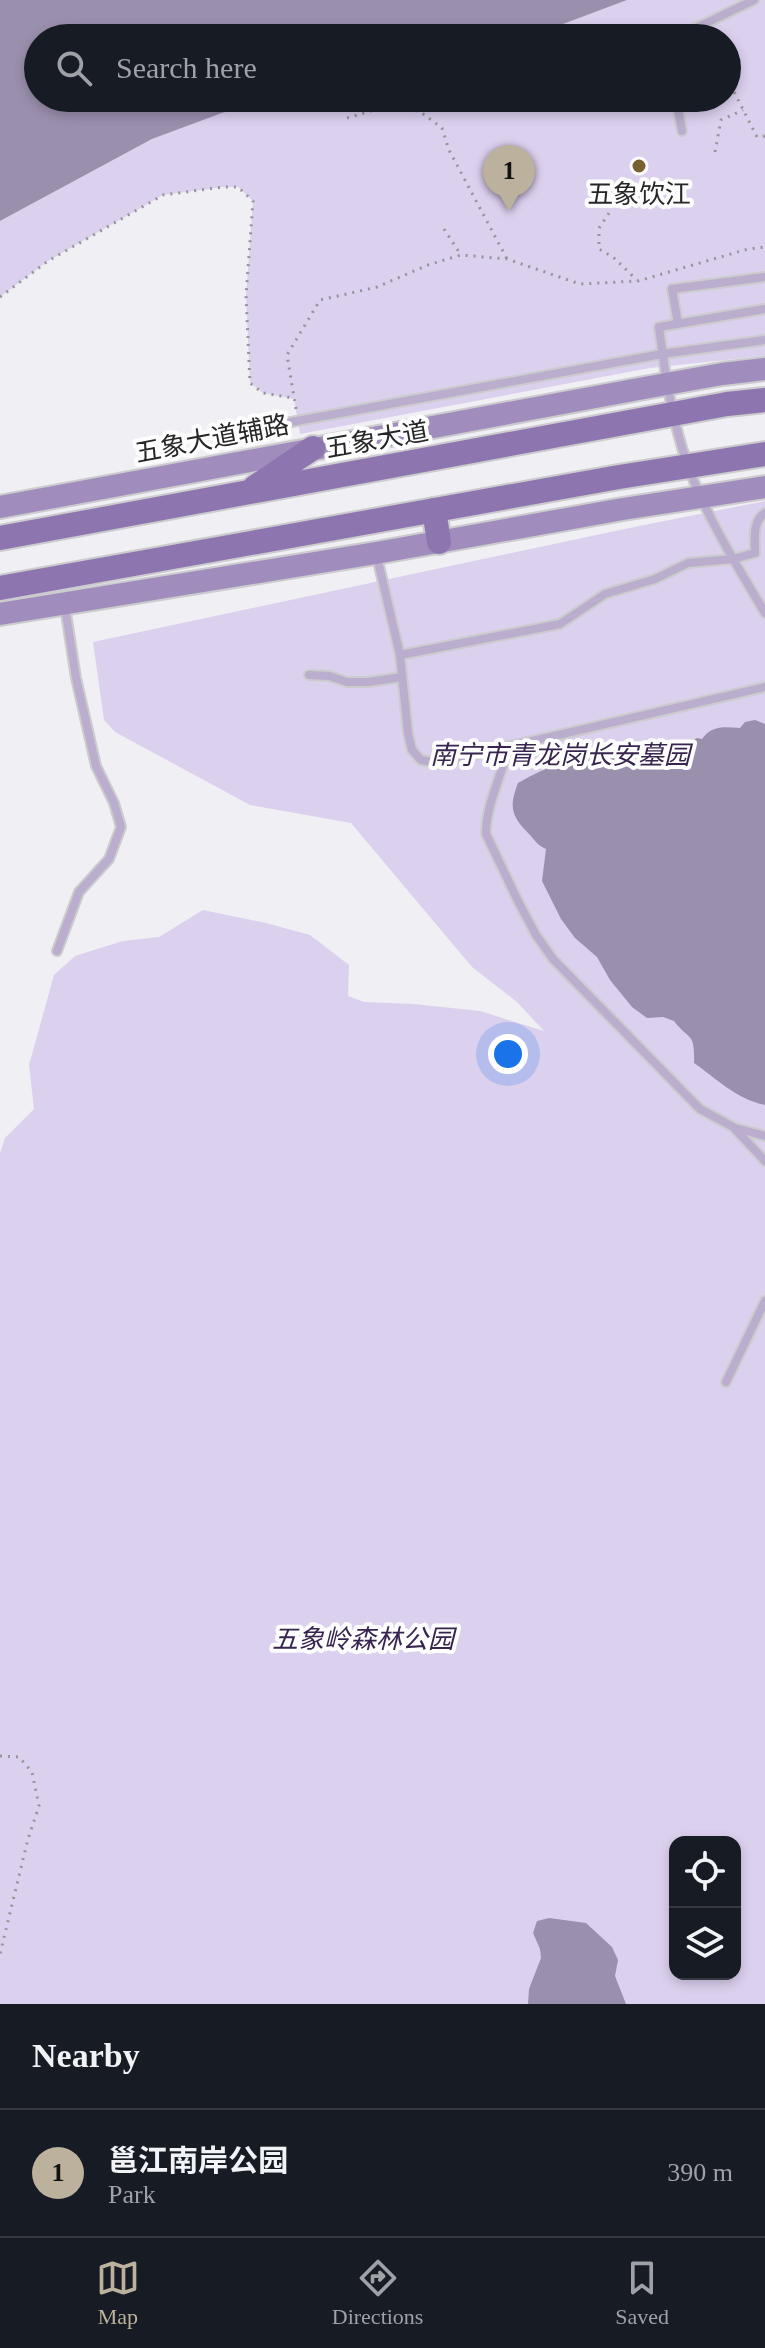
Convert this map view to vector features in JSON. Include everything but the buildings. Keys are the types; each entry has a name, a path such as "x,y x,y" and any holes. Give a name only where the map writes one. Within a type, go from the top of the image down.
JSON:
{"main road":[{"name":"五象大道","path":"0,538 673,414 765,400"},
{"path":"246,493 313,448"},
{"path":"0,588 765,454"},
{"path":"434,510 439,542"}],"street":[{"name":"五象大道辅路","path":"0,507 666,384 765,369"},
{"path":"0,614 765,487"}],"lane":[{"path":"704,24 754,0"},
{"path":"679,112 682,131"},
{"path":"678,324 672,289 765,277"},
{"path":"765,309 659,327 666,384 688,466 733,559 765,613"},
{"path":"275,425 662,354 765,340"},
{"path":"400,655 560,624 605,594 655,579 688,563 733,559 755,553 755,528 760,516 765,513"},
{"path":"376,553 400,655 408,733 412,750 421,760 438,763 765,687"},
{"path":"57,951 79,892 109,859 121,827 114,803 96,766 76,678 64,602"},
{"path":"309,675 329,676 347,682 402,677"},
{"path":"508,747 486,816 486,834 536,935 553,959 700,1109 735,1128 765,1136"},
{"path":"735,1128 765,1161"},
{"path":"726,1382 765,1301"}],"path":[{"path":"741,106 757,137 765,136"},
{"path":"347,118 367,112"},
{"path":"420,112 442,128 449,150 507,259"},
{"path":"715,152 721,120 739,112"},
{"path":"0,297 48,261 163,195 238,187 253,201 246,296 250,383 263,393 294,398 287,355 320,300 377,287 428,265 461,255 507,259 580,284 638,281 748,249 765,247"},
{"path":"609,213 599,228 599,249 613,257 638,281"},
{"path":"444,229 461,255"},
{"path":"0,1756 19,1757 32,1772 39,1806 0,1954"}],"green space":[{"path":"627,0 765,0 765,356 650,368 300,434 294,399 263,393 250,383 246,296 253,201 238,187 163,195 48,261 0,297 0,221 152,139 226,112 741,112 741,24 563,24"},
{"name":"五象岭森林公园","path":"765,501 765,2004 0,2004 0,1153 5,1138 34,1109 29,1065 54,975 75,956 123,941 159,937 203,910 310,935 349,965 348,996 364,1002 480,1011 544,1031 517,1002 472,967 351,823 250,805 115,732 104,720 93,642"}],"shaded area":[{"path":"0,0 627,0 563,24 24,24 24,112 226,112 152,139 0,221"},
{"path":"755,720 765,724 765,1105 736,1093 694,1063 692,1041 674,1021 663,1017 647,1018 632,1007 610,980 597,957 575,938 561,919 542,881 546,849 516,818 513,806 518,783 556,765 610,752 670,748 702,739 714,729 740,728 745,722"},
{"path":"549,1918 586,1923 612,1947 618,1960 615,1976 626,2004 528,2004 529,1989 541,1958 533,1933 537,1921"}],"place":[{"name":"五象饮江","path":"639,166"},
{"name":"邕江南岸公园","path":"509,211"}],"park label":[{"name":"南宁市青龙岗长安墓园","path":"560,755"}]}
